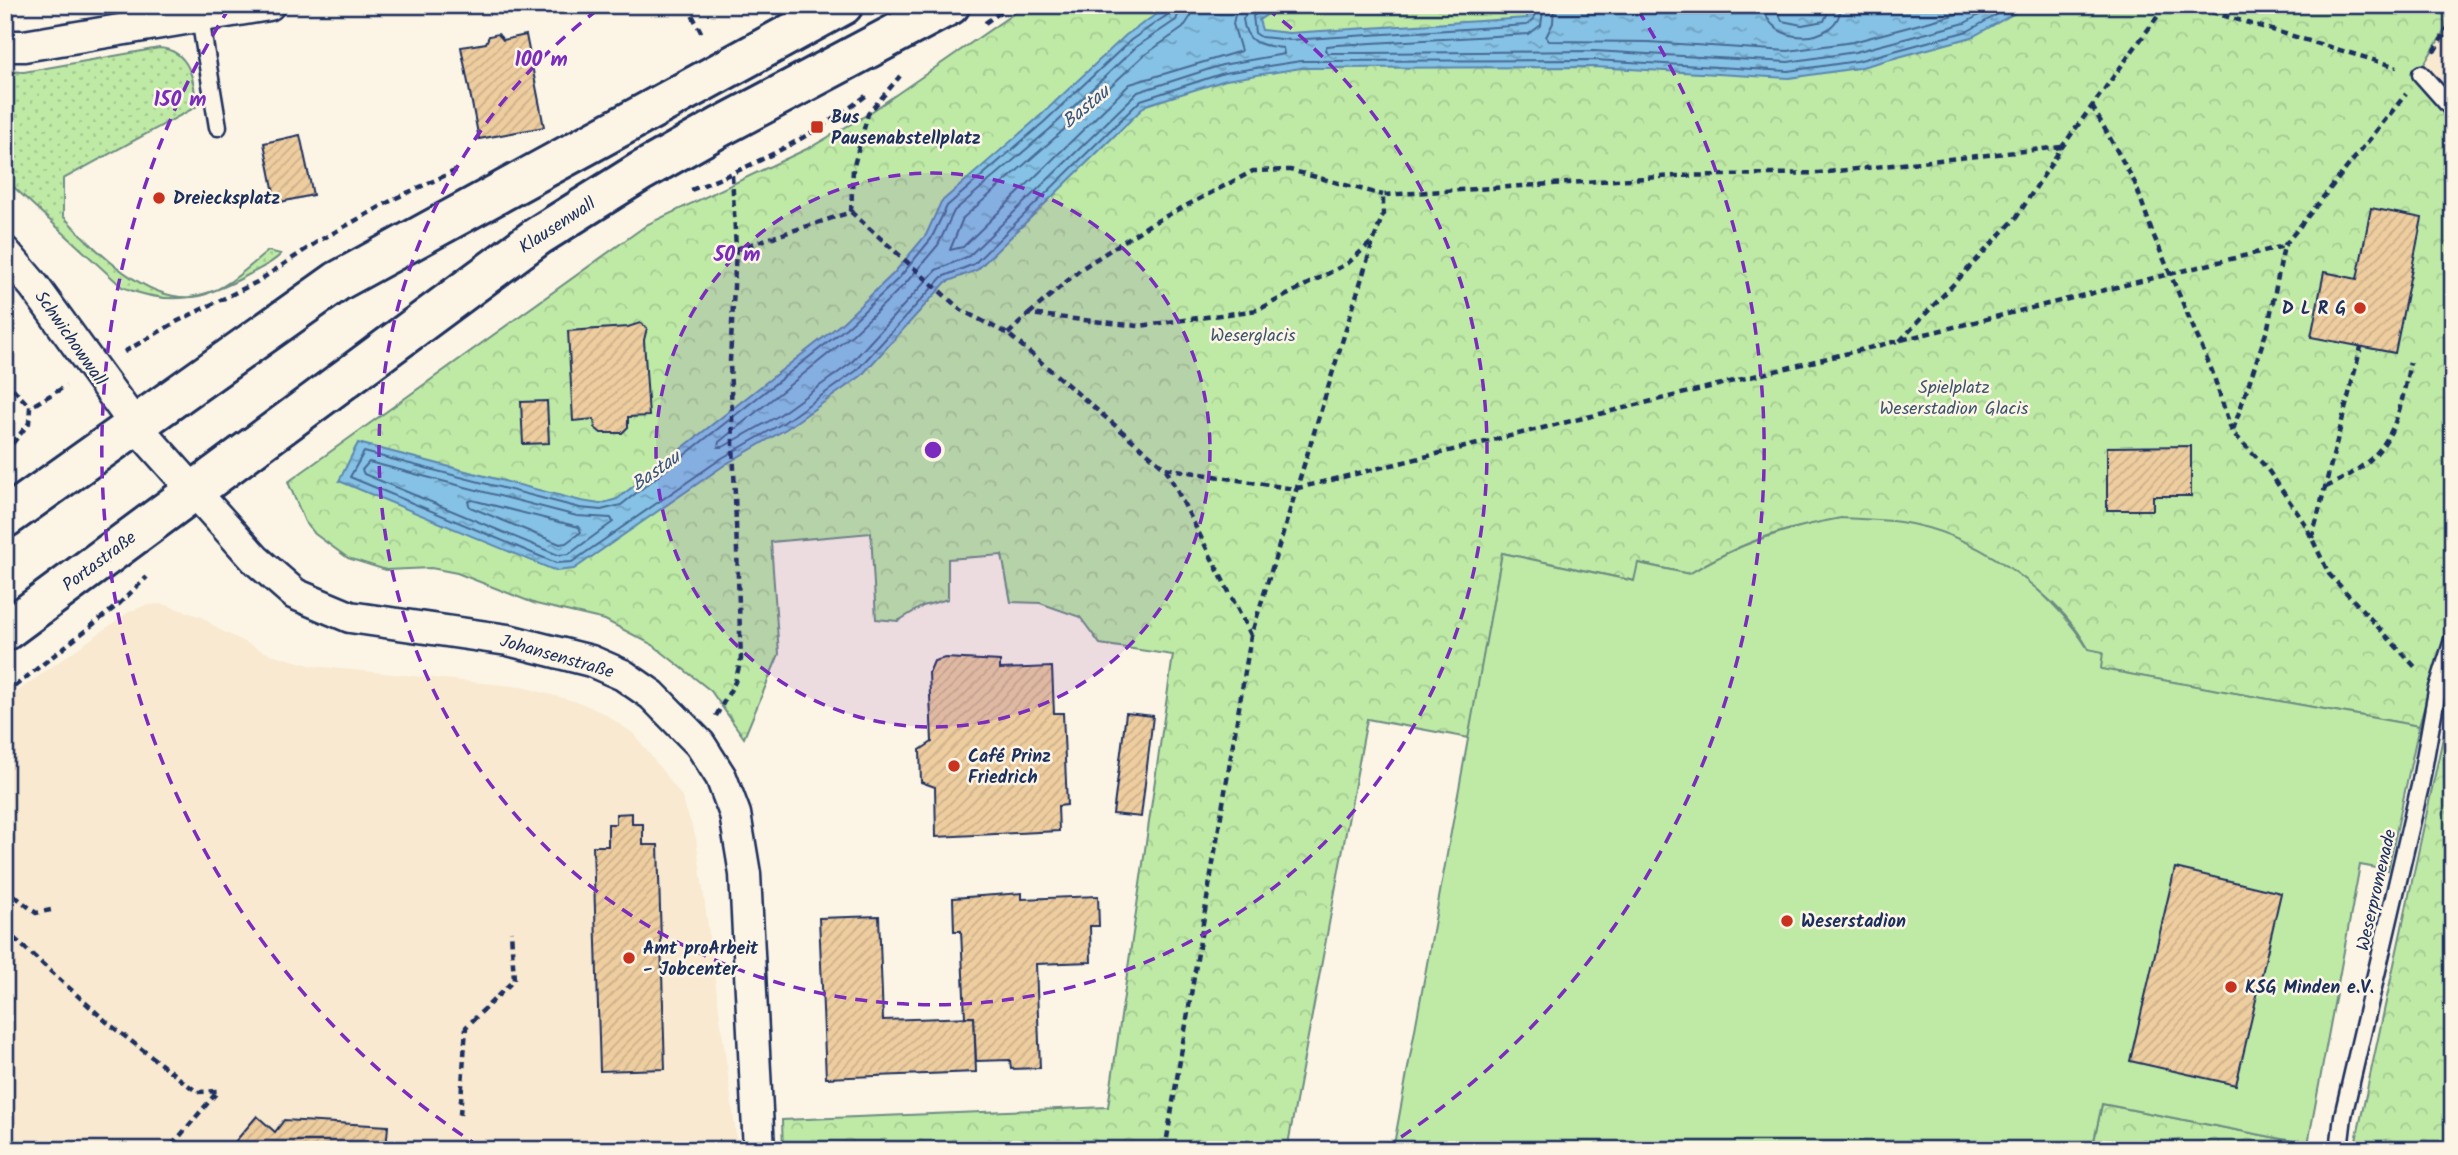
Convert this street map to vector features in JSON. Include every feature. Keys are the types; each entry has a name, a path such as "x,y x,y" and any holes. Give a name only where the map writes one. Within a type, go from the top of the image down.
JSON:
{"main road":[{"path":"5,518 338,281 843,5"},
{"name":"Klausenwall","path":"193,491 538,236 640,172 720,127 964,16"},
{"name":"Portastraße","path":"5,631 193,491"}],"street":[{"path":"5,46 24,46 269,5"},
{"name":"Schwichowwall","path":"5,253 34,285 135,425"},
{"name":"Johansenstraße","path":"135,425 275,578 295,594 350,617 508,640 591,662 623,675 652,695 701,744 721,777 735,814 745,874 759,1150"}],"lane":[{"path":"200,18 218,127"},
{"path":"2421,74 2453,110"},
{"name":"Weserpromenade","path":"2339,1150 2343,1116 2420,786 2437,691 2453,640"}],"path":[{"path":"687,5 703,36"},
{"path":"964,16 1011,5"},
{"path":"1900,341 2016,218 2062,147 2166,5"},
{"path":"2188,5 2421,74"},
{"path":"2232,432 2268,327 2284,246 2421,74 2453,19"},
{"path":"851,212 853,169 868,114 900,73 888,79"},
{"path":"685,192 761,162 839,117 869,94"},
{"path":"2092,106 2135,183 2153,234 2212,371 2232,432 2266,467 2312,538 2329,574 2437,691"},
{"path":"1008,334 1081,269 1149,225 1253,171 1290,170 1383,195 1676,176 1818,173 2062,147"},
{"path":"701,744 735,682 741,659 730,361 737,249 732,174"},
{"path":"1165,1150 1251,636 1294,489 1383,214 1383,195"},
{"path":"851,212 961,310 1008,334 1165,468 1251,636"},
{"path":"737,249 851,212"},
{"path":"1030,314 1139,326 1258,310 1348,263 1374,240"},
{"path":"1165,468 1294,489 2284,246"},
{"path":"2312,538 2361,347"},
{"path":"2325,487 2372,461 2388,441 2402,405 2410,362"},
{"path":"5,380 30,407"},
{"path":"5,694 119,604 157,568"},
{"path":"5,888 36,913 51,909"},
{"path":"5,930 109,1024 197,1092 218,1091 167,1150"},
{"path":"460,1115 466,1027 514,980 510,931"}],"shaded area":[{"path":"2453,17 2453,96 2424,64"},
{"path":"163,604 202,617 218,629 267,653 313,666 522,687 581,703 605,714 634,734 681,795 696,838 738,1150 5,1150 5,700 129,612 146,605"}],"green space":[{"name":"Weserglacis","path":"1026,5 2453,5 2453,17 2424,64 2453,105 2453,608 2419,726 2100,669 2067,618 2030,584 1960,542 1921,528 1882,521 1843,520 1804,526 1766,537 1727,553 1689,574 1639,563 1635,581 1502,553 1469,738 1367,719 1287,1150 783,1150 782,1120 1108,1107 1173,655 1100,644 1080,617 1040,603 1011,602 1002,555 948,559 948,599 923,606 898,621 876,619 871,533 771,542 779,654 744,738 711,691 653,645 605,620 536,604 457,573 431,568 386,570 348,558 315,534 305,522 288,482 648,224 811,147 868,114"},
{"path":"159,48 178,54 189,68 196,107 63,179 63,216 106,258 142,284 161,293 181,297 193,296 187,298 156,297 122,287 5,179 5,71 24,72"},
{"path":"268,251 281,254 261,268 215,290"},
{"name":"Weserstadion","path":"1841,518 1893,521 1928,528 1955,538 2008,566 2053,605 2088,649 2103,652 2101,669 2419,726 2388,870 2360,865 2308,1144 2102,1104 2092,1150 1393,1150 1502,553 1634,581 1638,563 1689,574 1762,538"},
{"path":"2453,691 2453,1150 2354,1150"},
{"path":"2102,1104 2308,1144 2335,1150 2092,1150"}],"water":[{"name":"Bastau","path":"1170,5 1294,5 1271,12 1259,20 1262,30 1289,33 1527,18 1528,7 1523,5 1760,5 1802,10 1855,5 2029,5 1972,37 1858,68 1789,78 1594,67 1301,68 1226,80 1146,105 977,270 946,282 861,376 786,429 726,464 574,569 556,571 339,481 358,443 581,501 600,504 617,499 842,323 894,273 926,235 941,202 1039,117 1126,35"}],"building":[{"path":"498,34 503,40 526,35 544,127 479,139 461,47 486,43 489,36"},
{"path":"300,135 313,195 276,203 264,143"},
{"name":"D L R G","path":"2371,208 2422,218 2395,353 2311,337 2324,272 2357,279"},
{"path":"640,323 647,328 644,340 649,416 628,417 628,427 622,433 601,433 595,428 594,419 573,421 568,331 628,327"},
{"path":"547,401 549,443 523,444 521,402"},
{"path":"2191,446 2191,496 2153,496 2153,510 2107,510 2107,447"},
{"path":"945,658 1000,661 1000,669 1052,667 1054,713 1063,713 1067,805 1058,806 1059,831 936,837 935,787 921,782 920,750 932,742 929,673 934,661"},
{"path":"1126,713 1153,716 1141,817 1113,814"},
{"name":"Amt proArbeit - Jobcenter","path":"632,813 632,824 643,824 643,845 658,845 665,1069 600,1071 593,846 608,846 608,824 616,824 616,814"},
{"path":"2175,868 2281,893 2236,1085 2130,1061"},
{"path":"1022,893 1022,899 1098,896 1099,926 1090,926 1091,962 1036,964 1040,1068 1011,1069 1010,1060 976,1061 974,1017 965,1017 961,931 954,931 953,898"},
{"path":"879,916 883,1020 974,1017 976,1072 826,1078 819,918"},
{"path":"257,1116 275,1132 284,1120 388,1126 386,1150 228,1150"}],"place":[{"name":"Bus Pausenabstellplatz","path":"817,127"},
{"name":"Dreiecksplatz","path":"159,198"},
{"name":"D L R G","path":"2360,308"},
{"name":"Café Prinz Friedrich","path":"954,766"},
{"name":"Weserstadion","path":"1787,921"},
{"name":"Amt proArbeit - Jobcenter","path":"629,958"},
{"name":"KSG Minden e.V.","path":"2231,987"}],"park label":[{"name":"Spielplatz Weserstadion Glacis","path":"1954,397"}]}
